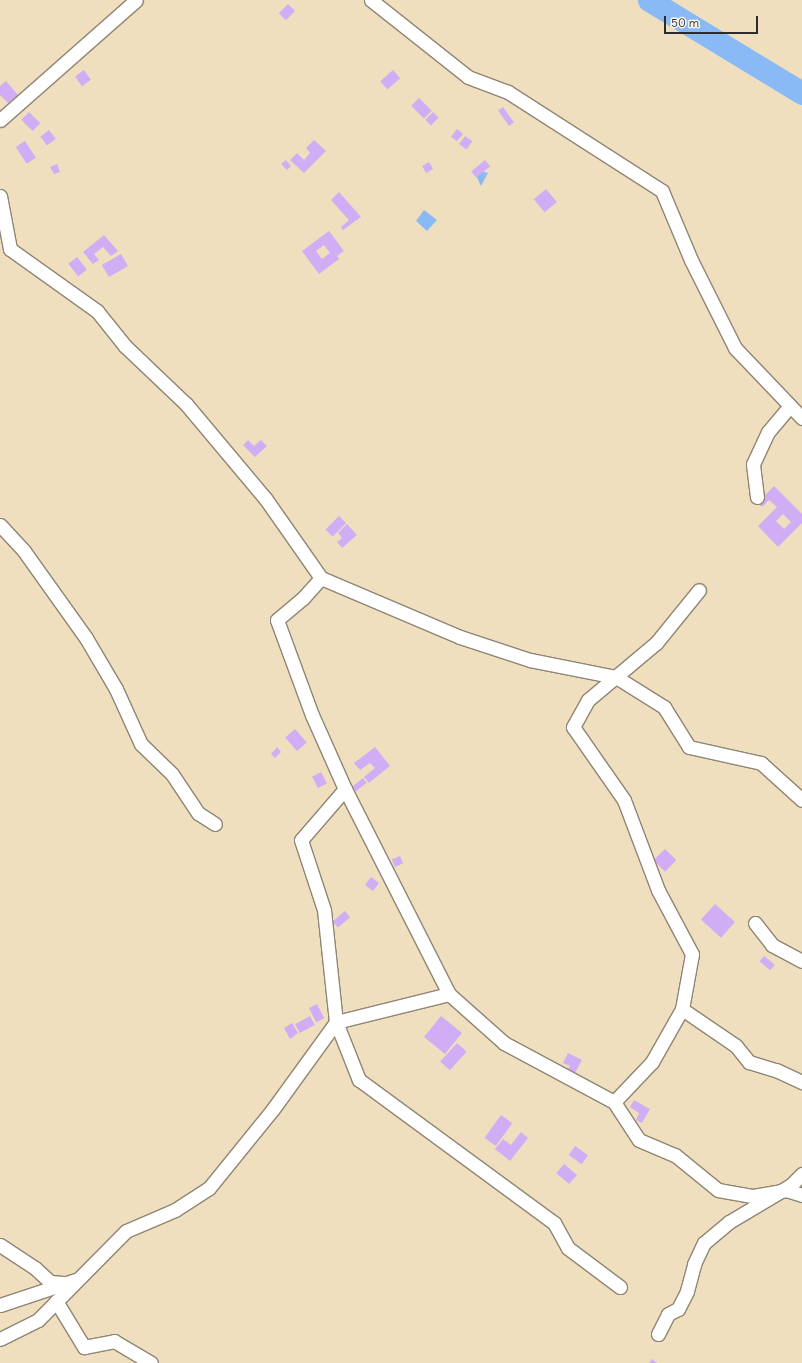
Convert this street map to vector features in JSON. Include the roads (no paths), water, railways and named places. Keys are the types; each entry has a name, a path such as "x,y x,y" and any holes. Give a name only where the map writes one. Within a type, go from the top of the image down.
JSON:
{"street":[{"path":"0,120 136,0"},
{"path":"371,0 468,77 508,92 662,191 691,260 735,348 802,418"},
{"path":"0,196 10,249 97,311 125,346 186,404 265,498 321,578 460,637 530,660 616,677 664,707 689,747 761,763 802,800"},
{"path":"758,497 754,464 768,432 790,406"},
{"path":"0,525 24,550 86,638 116,689 141,744 172,774 198,813 215,824"},
{"path":"321,578 303,598 277,620 312,715 345,789 449,994 504,1043 614,1102 639,1140 675,1155 718,1190 753,1196 786,1190 802,1195"},
{"path":"614,1102 652,1062 682,1009 692,954 658,890 624,800 573,727 588,700 656,643 699,590"},
{"path":"345,789 301,840 324,910 336,1022 359,1080 554,1223 568,1248 620,1288"},
{"path":"755,923 772,945 802,961"},
{"path":"0,1339 38,1320 126,1231 175,1210 209,1188 273,1110 336,1022 449,994"},
{"path":"682,1009 736,1046 749,1062 776,1070 802,1082"},
{"path":"658,1334 668,1314 678,1308 681,1303 687,1291 694,1264 704,1243 729,1222 774,1193 792,1185 802,1174"},
{"path":"0,1245 30,1264 50,1282 62,1283"},
{"path":"0,1305 62,1283 77,1280"},
{"path":"56,1301 84,1347 114,1341 151,1363"}],"water":[{"path":"473,169 488,173 481,186"},
{"path":"424,210 437,220 427,231 416,221"}],"waterway":[{"path":"649,0 802,93"}]}
